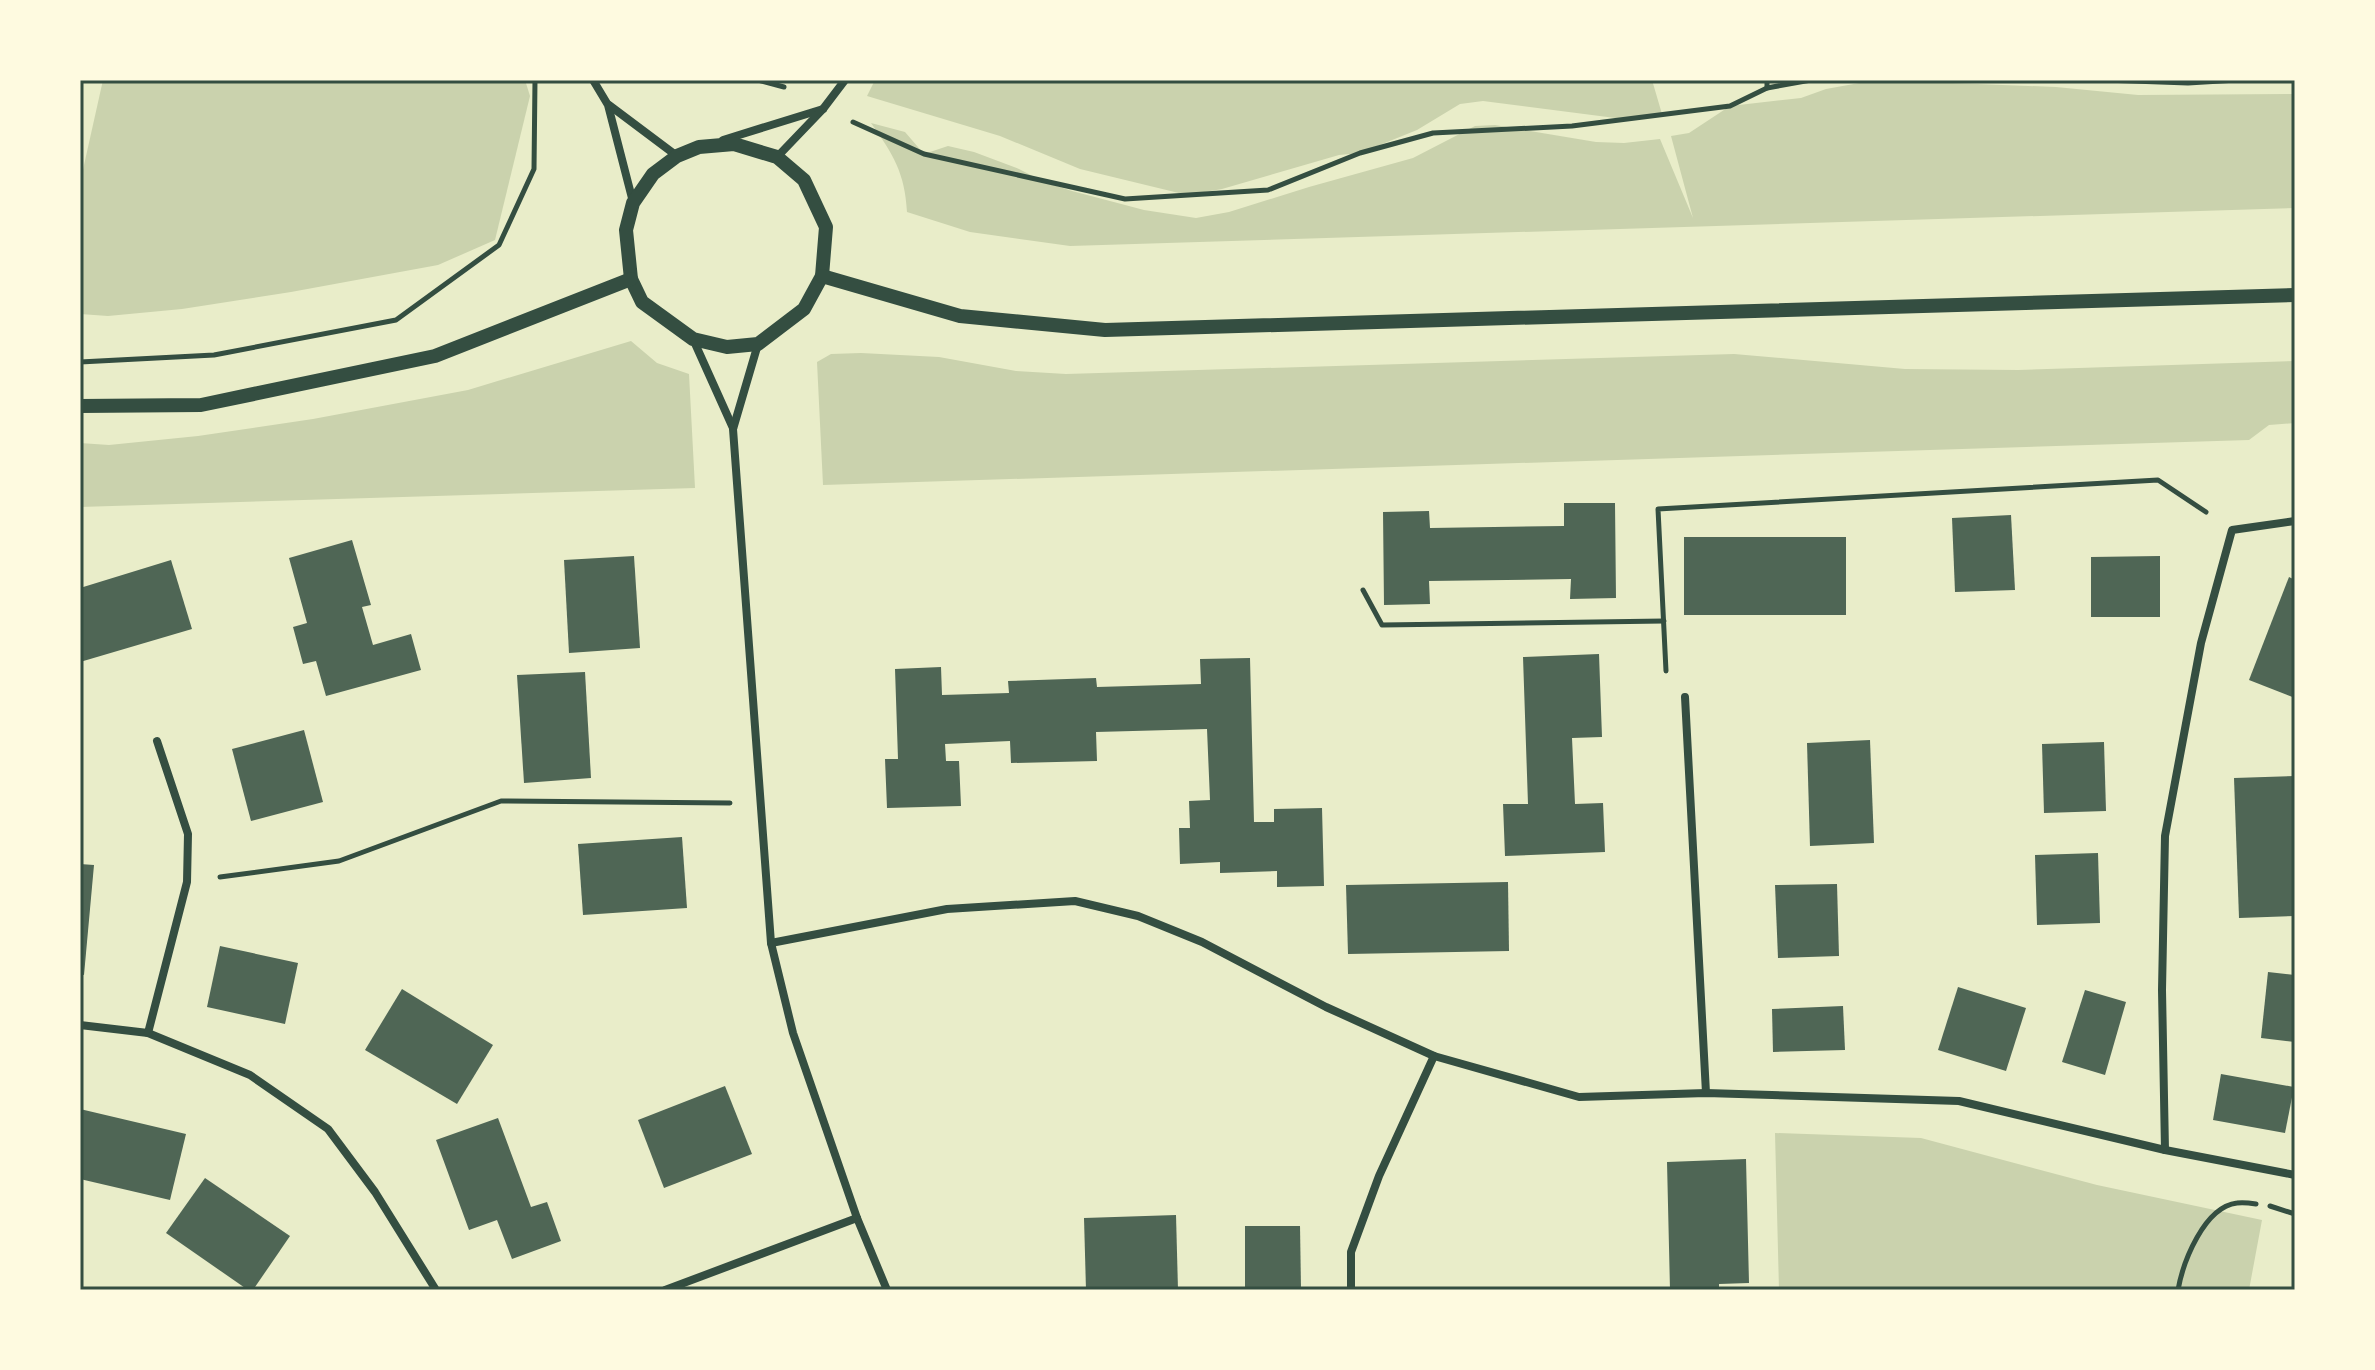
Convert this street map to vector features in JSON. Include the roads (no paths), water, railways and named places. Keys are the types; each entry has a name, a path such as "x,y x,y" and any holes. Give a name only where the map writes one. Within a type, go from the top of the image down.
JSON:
{"street":[{"path":"593,80 608,105 633,203"},
{"path":"777,157 823,109 845,80"},
{"path":"608,105 677,156"},
{"path":"699,147 734,144 777,157 804,180 826,227 822,276 804,309 758,344 727,347 693,339 642,302 631,279 626,230 633,203 653,174 677,156 699,147 823,109"},
{"path":"822,276 960,316 1105,330 2295,295"},
{"path":"80,406 201,405 435,356 631,279"},
{"path":"693,339 733,429 771,943 793,1033 857,1218 887,1290"},
{"path":"733,429 758,344"},
{"path":"2165,1150 2162,990 2165,836 2201,643 2232,530 2295,521"},
{"path":"1685,697 1706,1093"},
{"path":"148,1033 187,882 188,834 157,741"},
{"path":"771,943 947,909 1075,901 1138,916 1202,942 1326,1007 1434,1056 1579,1097 1706,1093 1959,1101 2165,1150 2295,1175"},
{"path":"80,1025 148,1033 250,1075 328,1129 375,1192 436,1290"},
{"path":"1351,1290 1351,1252 1379,1176 1434,1056"},
{"path":"665,1290 857,1218"}]}
